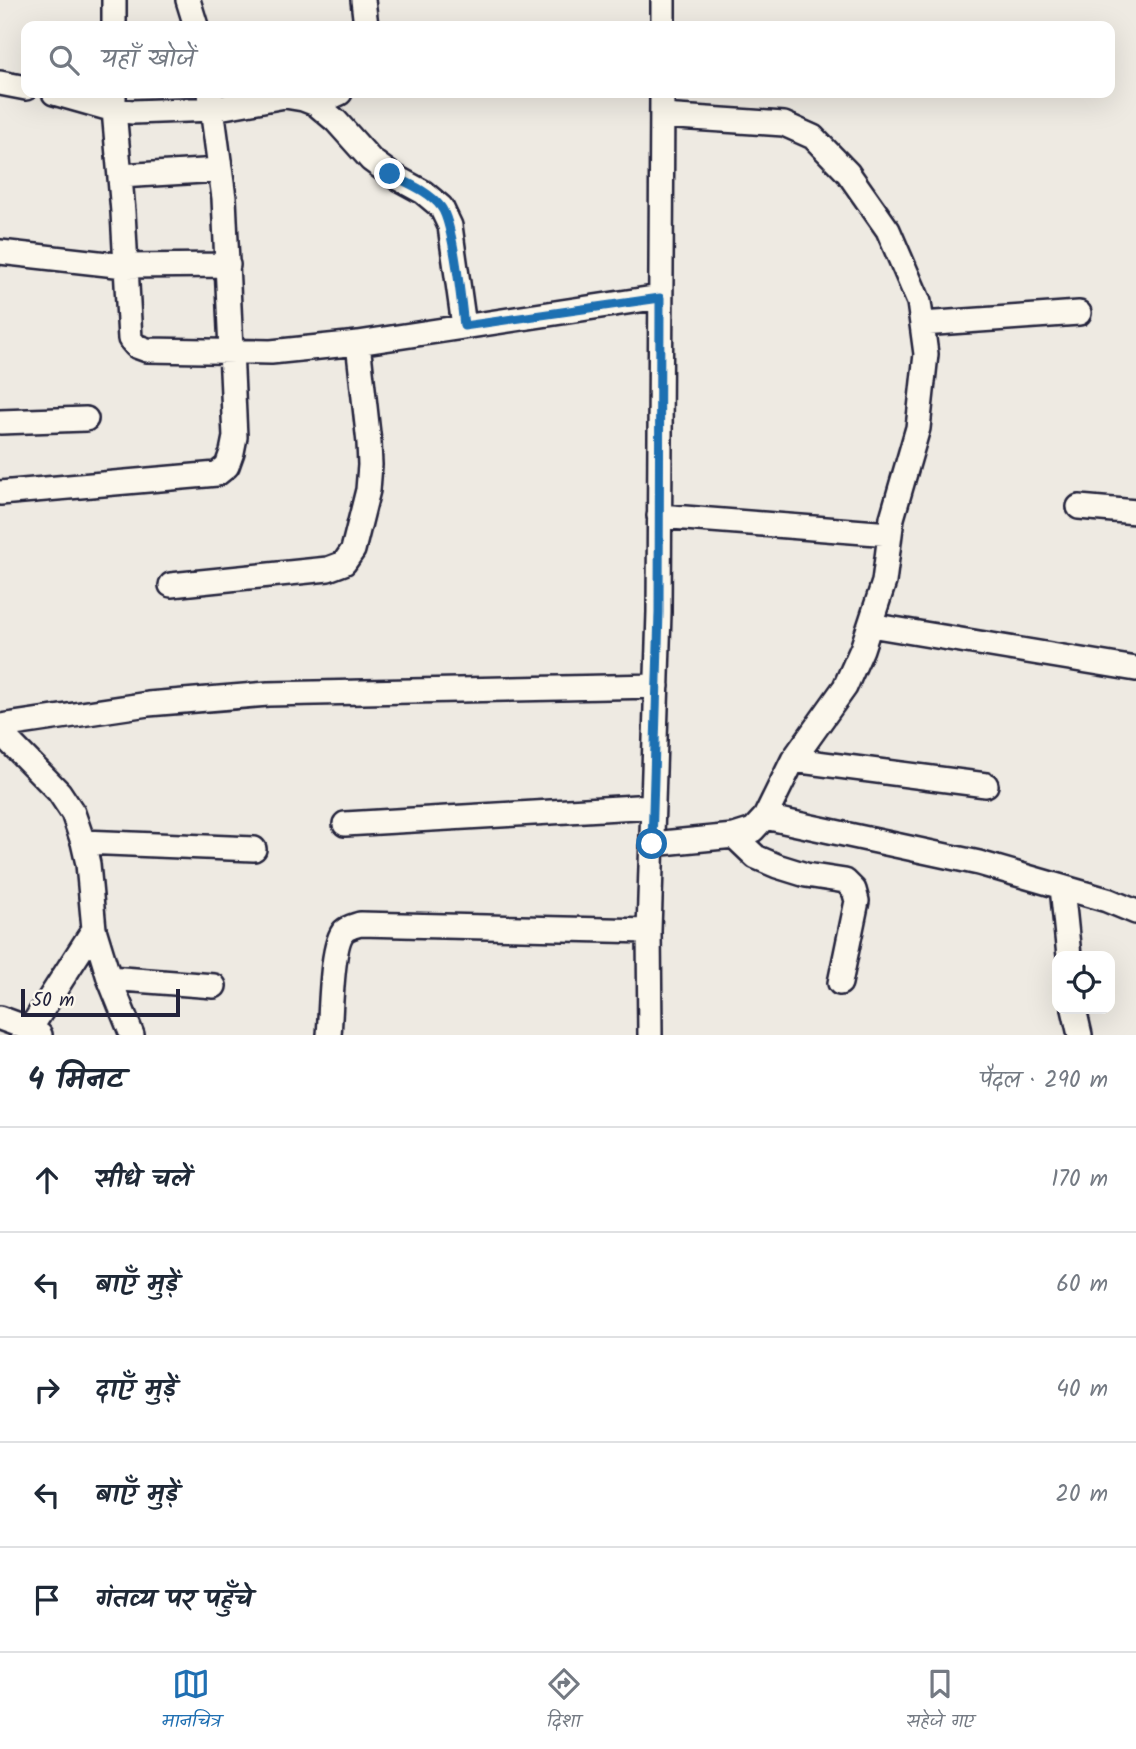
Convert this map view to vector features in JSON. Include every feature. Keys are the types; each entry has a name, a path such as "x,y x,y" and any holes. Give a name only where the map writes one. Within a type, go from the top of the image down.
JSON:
{"street":[{"path":"114,0 114,21"},
{"path":"188,0 194,21"},
{"path":"363,0 365,21"},
{"path":"663,0 663,21"},
{"path":"0,83 21,87"},
{"path":"92,98 114,101 133,112 256,98"},
{"path":"297,98 316,104 336,121 370,160 423,192 441,207 450,226 464,326"},
{"path":"316,104 329,98"},
{"path":"114,101 130,340 136,346 147,350 271,352 358,343 660,298"},
{"path":"0,493 217,474 227,466 235,437 232,352 224,198 212,101"},
{"path":"650,1035 649,931 657,686 662,104 784,124 813,137 848,173 888,230 919,302 926,354 918,428 892,518 884,582 862,649 845,687 793,760 765,817 753,830 734,836 652,844"},
{"path":"120,176 220,170"},
{"path":"0,252 125,266 228,265"},
{"path":"922,324 1079,313"},
{"path":"171,585 328,569 344,563 353,550 368,491 370,465 358,343"},
{"path":"0,422 86,419"},
{"path":"1079,507 1136,512"},
{"path":"659,516 890,534"},
{"path":"870,625 1136,669"},
{"path":"0,726 148,704 268,694 657,686"},
{"path":"0,732 59,792 73,813 88,863 94,929 109,978 132,1035"},
{"path":"793,760 986,785"},
{"path":"345,824 653,806"},
{"path":"765,817 979,863 1107,900 1136,912"},
{"path":"734,836 756,857 806,875 845,881 854,890 857,901 840,983"},
{"path":"83,842 254,849"},
{"path":"1062,887 1068,951"},
{"path":"329,1035 339,938 346,929 359,924 649,931"},
{"path":"0,1018 35,1032 94,929"},
{"path":"109,978 214,986"},
{"path":"1075,1014 1080,1035"}],"route":[{"path":"390,174 423,192 441,207 450,226 464,326 660,298 659,612 652,844"}]}
